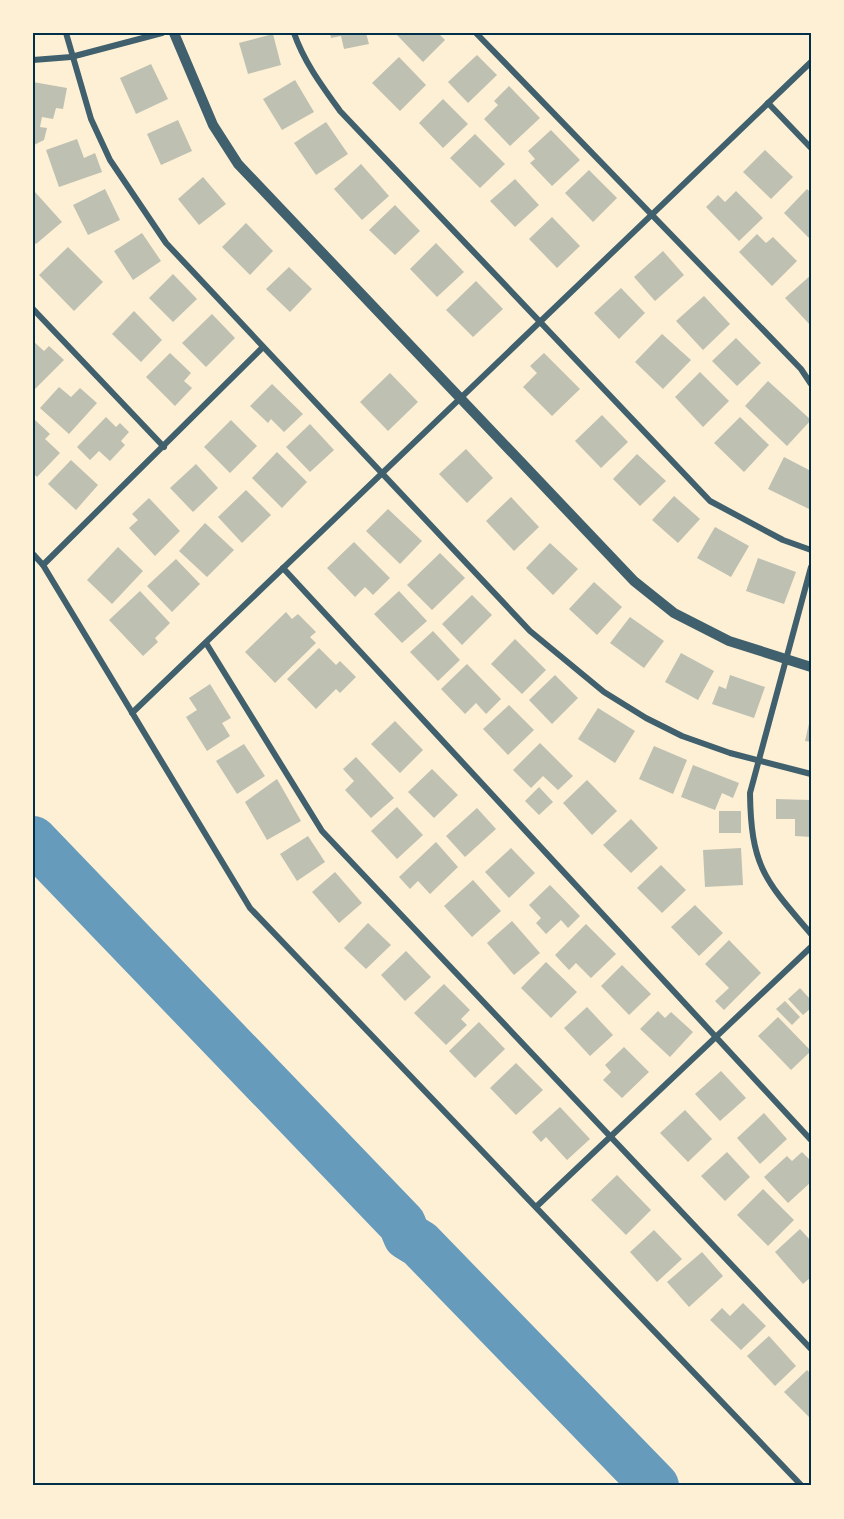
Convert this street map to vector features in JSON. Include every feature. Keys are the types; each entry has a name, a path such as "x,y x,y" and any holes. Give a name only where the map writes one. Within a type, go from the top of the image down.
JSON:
{"street":[{"path":"66,33 71,57 105,150 138,205 166,243 530,631 604,692 682,736 759,762 811,774"},
{"path":"33,60 71,57 162,33"},
{"path":"174,33 213,125 238,164 634,580 674,613 729,641 811,667"},
{"path":"294,33 299,47 319,82 340,111 710,501 783,540 811,550"},
{"path":"476,33 801,369 811,384"},
{"path":"132,713 811,62"},
{"path":"768,103 811,148"},
{"path":"33,309 164,447"},
{"path":"43,565 263,347"},
{"path":"33,555 43,565 250,908 802,1486"},
{"path":"811,567 750,793 751,829 758,864 776,893 811,934"},
{"path":"283,568 811,1140"},
{"path":"206,643 322,831 811,1349"},
{"path":"536,1207 811,948"}],"building":[{"path":"330,33 366,33 369,44 344,49 341,36 331,38"},
{"path":"395,33 438,33 445,40 423,62"},
{"path":"273,34 281,65 248,74 239,43"},
{"path":"477,55 497,75 468,103 448,82"},
{"path":"399,57 426,85 400,111 372,83"},
{"path":"151,64 168,99 136,114 120,78"},
{"path":"295,80 314,112 282,130 263,99"},
{"path":"33,82 67,88 63,109 56,108 53,119 42,117 40,127 47,128 44,140 34,145"},
{"path":"509,86 540,118 510,146 484,119 498,105 494,101"},
{"path":"443,99 468,124 443,148 419,123"},
{"path":"178,120 192,151 161,165 147,134"},
{"path":"326,122 348,154 316,175 294,143"},
{"path":"551,130 580,160 552,186 530,163 535,159 528,151"},
{"path":"475,134 505,164 480,188 450,158"},
{"path":"77,139 84,158 95,153 102,172 59,187 46,150"},
{"path":"765,150 793,177 771,199 743,172"},
{"path":"361,164 389,196 362,220 334,189"},
{"path":"589,170 617,198 593,222 565,193"},
{"path":"203,177 226,204 199,225 178,199"},
{"path":"515,179 539,205 515,227 490,201"},
{"path":"105,189 120,220 88,235 73,205"},
{"path":"807,189 811,193 811,240 784,213"},
{"path":"736,191 763,218 739,241 706,207 718,195 725,202"},
{"path":"35,192 62,222 36,244 33,241 33,194"},
{"path":"395,205 420,231 395,255 369,230"},
{"path":"552,217 580,246 557,268 529,239"},
{"path":"246,223 273,251 250,275 222,247"},
{"path":"142,233 161,261 133,280 114,251"},
{"path":"757,234 766,243 773,237 797,261 772,286 739,252"},
{"path":"436,243 464,272 437,297 410,269"},
{"path":"68,247 103,282 74,311 39,275"},
{"path":"663,251 684,275 655,301 634,277"},
{"path":"289,267 312,289 290,312 266,289"},
{"path":"173,274 197,299 173,322 149,298"},
{"path":"811,275 811,326 785,298"},
{"path":"476,281 503,309 473,337 446,310"},
{"path":"621,288 645,313 619,339 594,313"},
{"path":"704,296 730,324 703,350 676,321"},
{"path":"134,311 162,340 141,362 112,334"},
{"path":"212,314 235,338 206,367 182,343"},
{"path":"662,334 691,360 663,389 635,362"},
{"path":"736,338 761,363 737,386 712,361"},
{"path":"33,341 44,351 49,346 64,360 34,390"},
{"path":"170,353 191,373 184,381 192,388 175,406 146,377"},
{"path":"544,353 580,389 552,416 523,387 537,373 530,366"},
{"path":"700,372 729,401 703,427 675,397"},
{"path":"390,373 418,402 388,431 360,402"},
{"path":"768,381 811,420 787,446 745,406"},
{"path":"272,384 303,414 284,432 271,419 268,423 250,406"},
{"path":"59,387 71,397 80,388 97,403 69,434 40,408"},
{"path":"602,415 628,442 601,468 575,441"},
{"path":"106,417 116,427 120,423 129,432 121,441 125,445 110,461 99,451 90,460 77,447"},
{"path":"740,417 769,445 744,472 714,443"},
{"path":"35,420 50,434 45,439 60,453 37,477 33,473 33,422"},
{"path":"231,420 257,446 230,473 204,447"},
{"path":"310,424 334,450 310,472 286,447"},
{"path":"466,449 493,478 467,503 439,474"},
{"path":"277,452 307,482 282,508 252,478"},
{"path":"637,454 666,481 640,506 613,479"},
{"path":"784,457 811,471 809,509 768,489"},
{"path":"71,460 98,485 76,510 48,484"},
{"path":"196,464 218,488 193,512 170,488"},
{"path":"246,490 271,515 242,543 218,517"},
{"path":"674,496 700,519 678,543 652,520"},
{"path":"511,497 539,527 514,551 486,521"},
{"path":"149,498 180,531 155,556 129,528 138,520 132,514"},
{"path":"388,509 422,541 400,564 366,531"},
{"path":"205,523 234,550 207,577 179,551"},
{"path":"715,527 749,546 731,577 697,558"},
{"path":"354,542 390,578 373,595 365,587 355,597 327,568"},
{"path":"550,543 578,569 553,595 526,568"},
{"path":"118,547 143,571 112,604 87,580"},
{"path":"440,553 465,578 432,610 407,585"},
{"path":"758,558 796,572 784,604 746,591"},
{"path":"176,559 200,584 172,612 147,586"},
{"path":"594,582 622,607 597,635 569,609"},
{"path":"140,591 170,623 155,638 158,642 143,656 109,620"},
{"path":"399,591 427,621 402,643 374,614"},
{"path":"472,595 492,615 462,645 442,624"},
{"path":"286,612 292,619 298,614 316,632 310,637 316,643 275,683 245,652"},
{"path":"630,617 664,641 644,668 610,643"},
{"path":"433,631 460,660 438,681 410,652"},
{"path":"515,639 546,670 522,694 491,664"},
{"path":"319,648 336,665 340,661 356,677 340,693 336,689 316,709 287,679"},
{"path":"681,653 714,671 698,700 665,682"},
{"path":"467,664 501,699 486,714 476,703 465,714 441,689"},
{"path":"555,675 578,698 552,724 529,700"},
{"path":"730,675 765,687 754,718 712,704 719,686 726,689"},
{"path":"210,684 231,718 222,723 230,736 207,751 186,717 197,710 189,698"},
{"path":"509,705 534,730 508,755 483,729"},
{"path":"598,708 635,731 615,763 578,739"},
{"path":"811,719 811,742 805,741"},
{"path":"395,721 423,750 400,773 371,744"},
{"path":"540,743 573,776 558,790 543,776 531,788 513,770"},
{"path":"244,744 265,776 237,794 216,761"},
{"path":"654,746 687,760 673,794 639,779"},
{"path":"356,757 394,798 371,818 345,790 354,781 343,769"},
{"path":"693,765 739,783 733,798 722,793 715,810 681,797"},
{"path":"432,769 458,795 434,818 408,792"},
{"path":"277,779 301,821 267,840 245,802"},
{"path":"587,780 617,811 592,835 563,803"},
{"path":"539,787 553,802 539,815 525,801"},
{"path":"776,799 811,800 811,837 795,836 795,819 776,819"},
{"path":"397,807 423,835 397,859 371,831"},
{"path":"477,808 496,829 465,857 446,836"},
{"path":"719,811 741,811 741,833 719,833"},
{"path":"631,819 658,848 631,873 603,845"},
{"path":"308,836 325,862 297,881 280,854"},
{"path":"436,842 458,867 430,894 418,881 410,889 399,877"},
{"path":"511,848 535,873 509,898 485,872"},
{"path":"741,848 743,885 705,887 703,850"},
{"path":"661,865 686,890 662,913 637,888"},
{"path":"335,872 362,903 339,923 312,892"},
{"path":"473,880 501,911 472,937 444,906"},
{"path":"550,885 580,916 568,928 561,920 546,934 536,923 541,918 529,905"},
{"path":"695,905 723,933 699,956 671,927"},
{"path":"512,921 540,953 514,975 487,943"},
{"path":"368,923 391,945 366,969 344,948"},
{"path":"586,924 616,954 591,978 576,963 569,970 555,955"},
{"path":"729,940 761,973 724,1010 715,1001 729,988 705,964"},
{"path":"406,951 431,977 405,1001 381,975"},
{"path":"546,962 577,992 551,1018 521,988"},
{"path":"622,965 651,994 629,1015 601,986"},
{"path":"444,984 470,1010 461,1019 467,1025 446,1045 414,1013"},
{"path":"800,988 811,1000 811,1008 803,1015 788,999"},
{"path":"785,1001 800,1017 792,1025 776,1009"},
{"path":"587,1007 613,1035 590,1056 564,1028"},
{"path":"658,1011 665,1018 671,1012 693,1032 670,1057 640,1029"},
{"path":"778,1017 811,1051 791,1070 758,1036"},
{"path":"479,1022 505,1049 475,1078 449,1051"},
{"path":"624,1047 649,1072 622,1098 603,1080 611,1072 605,1065"},
{"path":"516,1063 543,1090 516,1115 490,1088"},
{"path":"721,1071 746,1098 720,1121 695,1094"},
{"path":"560,1107 590,1139 567,1160 546,1137 541,1142 532,1132"},
{"path":"685,1110 712,1139 688,1162 660,1133"},
{"path":"764,1113 787,1139 760,1164 737,1138"},
{"path":"727,1152 750,1177 725,1201 701,1176"},
{"path":"802,1152 811,1161 811,1182 788,1203 764,1177 787,1156 792,1161"},
{"path":"617,1175 651,1210 626,1235 591,1200"},
{"path":"763,1189 794,1220 768,1246 737,1215"},
{"path":"800,1229 811,1241 811,1277 803,1284 775,1252"},
{"path":"654,1230 682,1259 657,1282 630,1252"},
{"path":"702,1252 723,1276 689,1307 667,1282"},
{"path":"743,1303 766,1326 741,1350 710,1320 722,1308 730,1316"},
{"path":"769,1336 796,1366 775,1386 747,1356"},
{"path":"807,1370 811,1374 811,1419 784,1392"}],"waterway":[{"path":"33,840 402,1224 407,1236 420,1244 655,1486"}]}
